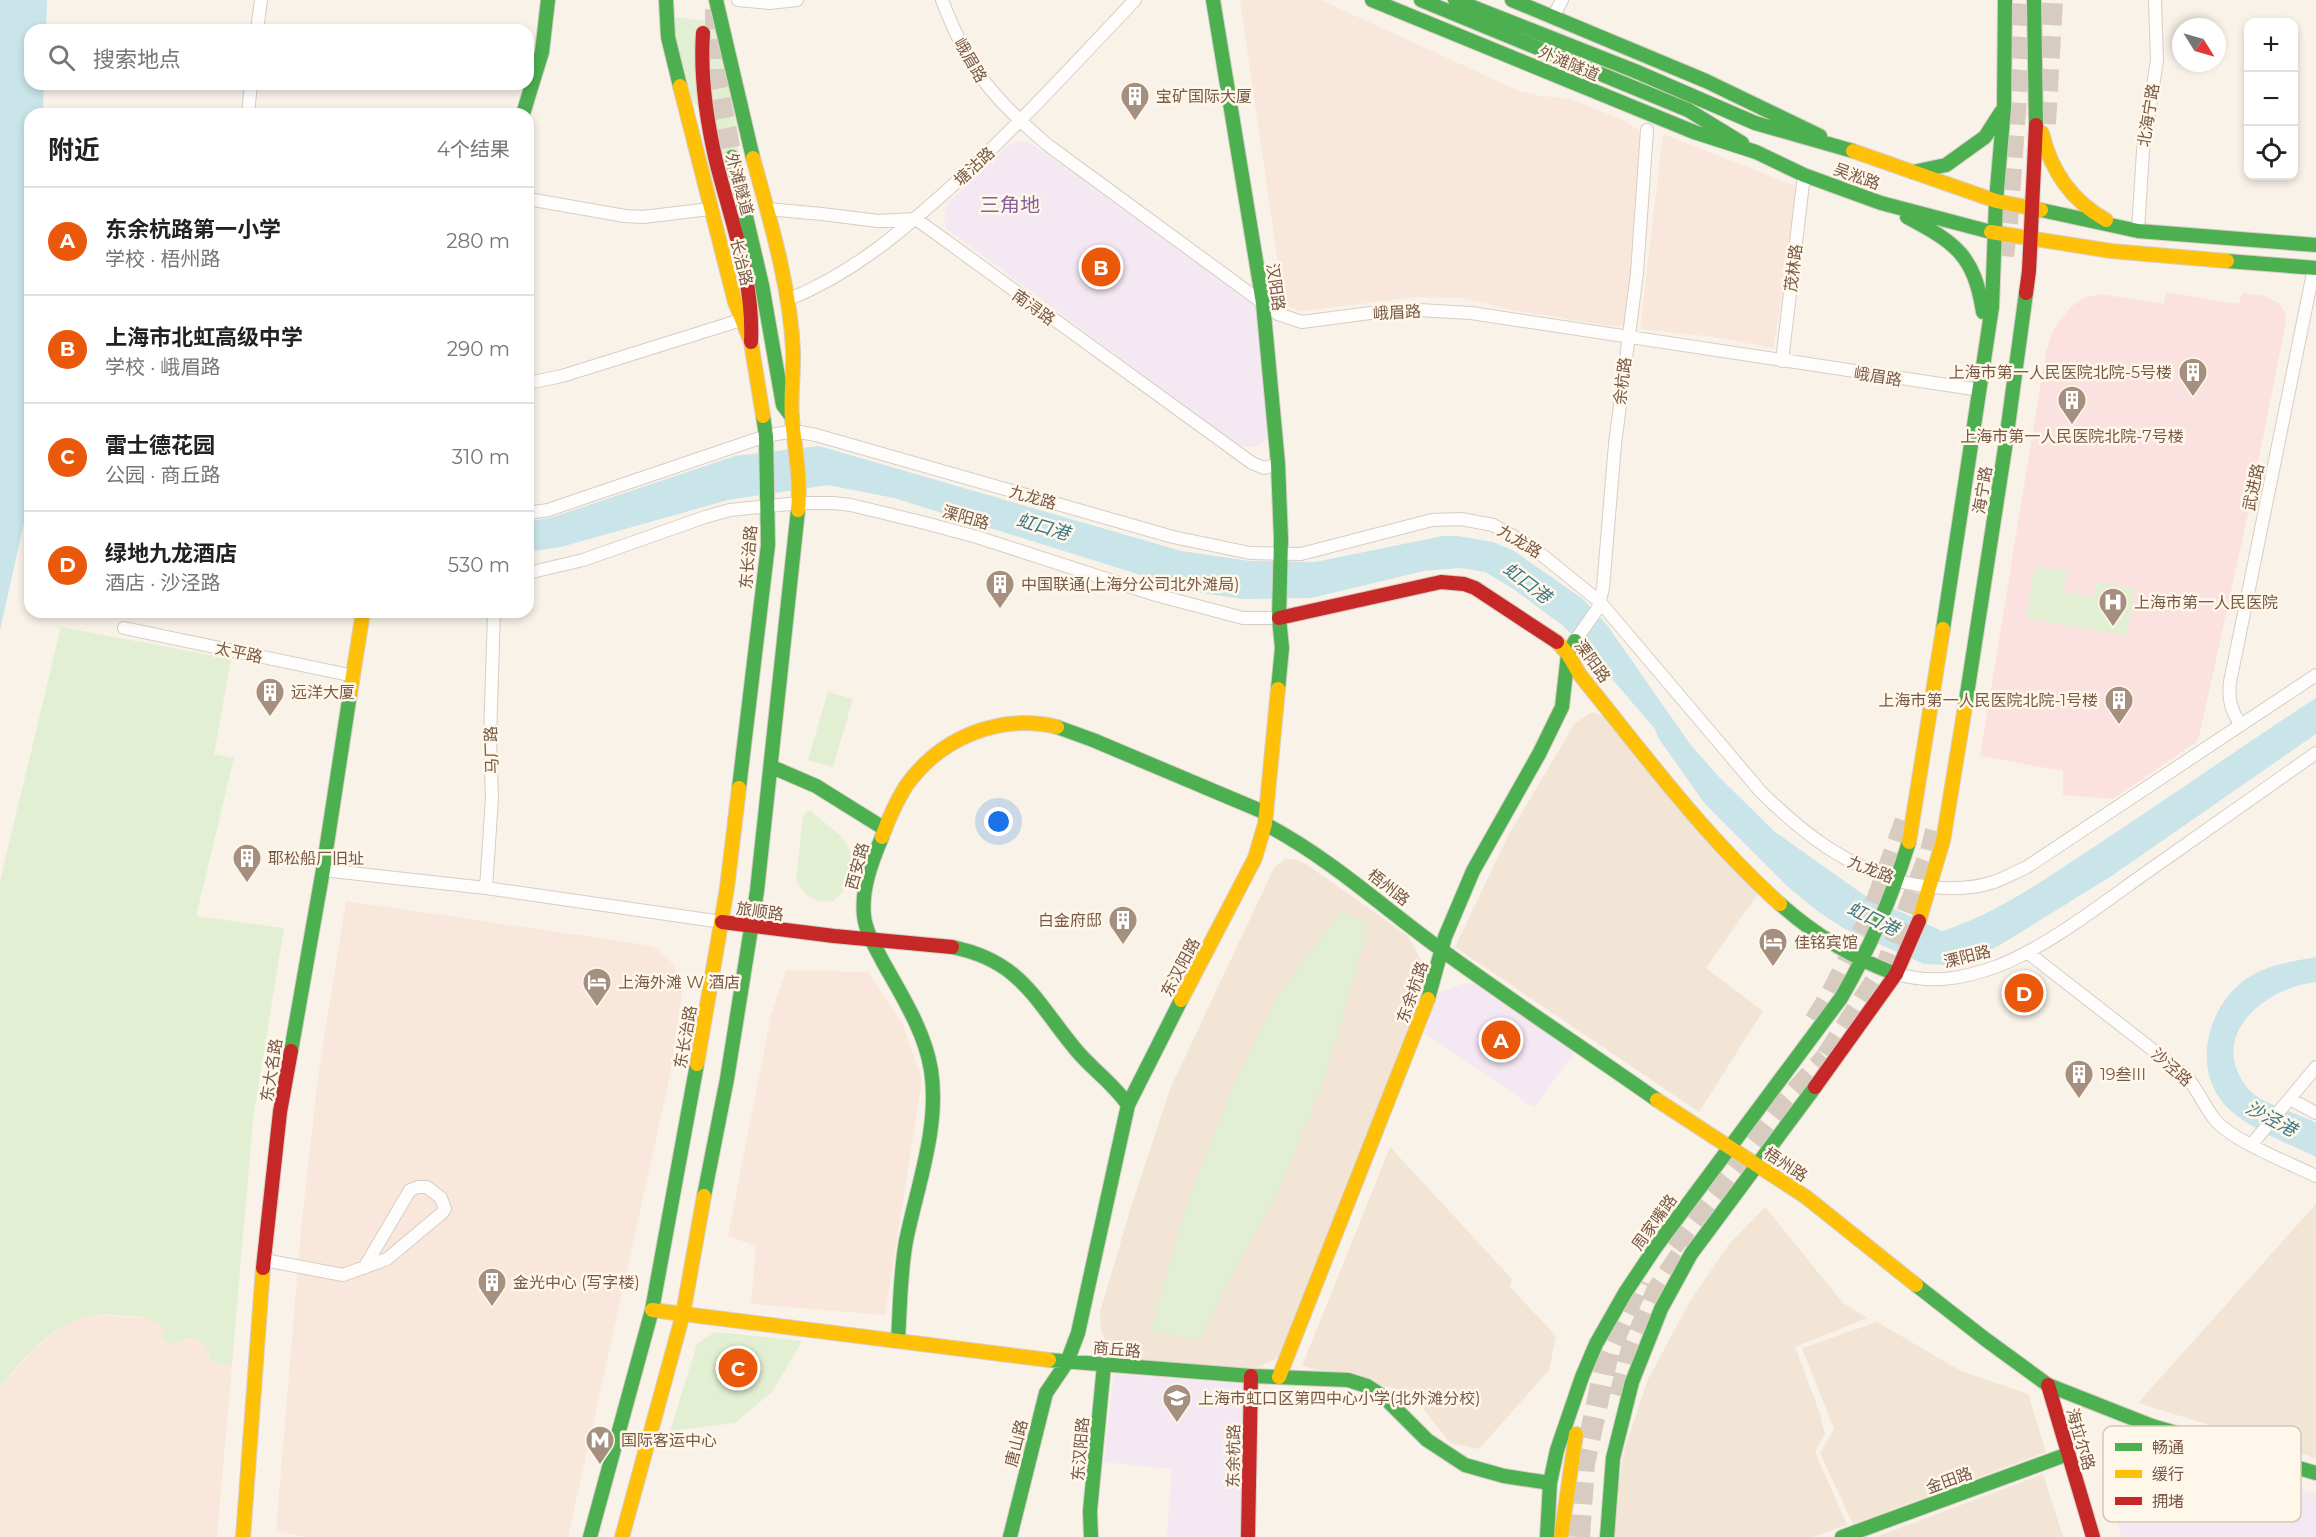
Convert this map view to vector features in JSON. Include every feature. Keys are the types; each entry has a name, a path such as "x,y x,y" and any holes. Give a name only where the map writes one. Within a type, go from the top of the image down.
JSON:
{"main road":[{"path":"534,78 542,52 548,0"},
{"name":"长治路","path":"666,0 668,37 710,209 741,320 751,342 767,443 768,502"},
{"path":"622,1537 683,1314 753,927 772,767 798,499 792,350 787,300 716,0"},
{"name":"汉阳路","path":"1213,0 1263,303 1278,464 1280,581"},
{"name":"外滩隧道","path":"1372,0 1694,132 1756,152"},
{"name":"吴淞路","path":"1421,0 1688,110 1778,164 1881,202 1995,233 2032,239 2111,251 2315,268"},
{"name":"外滩隧道","path":"1455,0 1755,123 1834,144"},
{"name":"吴淞路","path":"1512,0 1630,47 1759,104 1834,144 1996,201 2132,230 2316,245"},
{"name":"海宁路","path":"1863,962 1890,902 1912,831 1980,390 1992,307 1996,201 2004,107 2006,0"},
{"name":"海宁路","path":"1899,969 1921,917 1943,841 2005,448 2032,239 2037,102 2034,0"},
{"name":"外滩隧道","path":"704,33 701,78 705,116 743,261 753,321 751,342"},
{"path":"525,108 530,90"},
{"path":"2037,102 2044,148 2059,175 2085,206 2100,218 2132,230"},
{"path":"1913,172 1947,165 1985,137 2004,107"},
{"name":"外滩隧道","path":"732,157 762,285 783,405 794,431"},
{"path":"1881,202 1934,232 1965,257 1975,273 1979,288 1987,342"},
{"name":"武进路","path":"2315,268 2316,253"},
{"name":"东长治路","path":"590,1537 652,1310 722,922 768,545 768,502"},
{"name":"东汉阳路","path":"1067,1362 1078,1333 1128,1105 1255,858 1265,819 1282,648 1279,618 1280,581"},
{"name":"溧阳路","path":"1279,618 1420,586 1453,582 1475,588 1554,639 1568,654 1580,675 1738,866 1798,920 1831,944 1863,962 1899,969"},
{"name":"东大名路","path":"243,1537 264,1260 280,1112 323,870 362,618"},
{"name":"东余杭路","path":"1279,1377 1432,990 1449,924 1473,871 1539,754 1562,707 1568,654 1575,641"},
{"name":"西安路","path":"898,1341 906,1245 926,1153 932,1072 923,1043 872,940 864,916 864,897 885,829 909,781 936,753 950,743 979,730 1019,723 1044,724 1066,730 1265,819"},
{"path":"772,767 792,773 807,781 885,829"},
{"name":"梧州路","path":"1265,819 1352,878 1442,950 1698,1128 1806,1197 1985,1339 2048,1385 2152,1426"},
{"name":"旅顺路","path":"722,922 958,948 980,954 1001,964 1026,984 1078,1052 1122,1094 1128,1105"},
{"name":"周家嘴路","path":"1547,1537 1550,1483 1560,1441 1596,1344 1625,1293 1655,1248 1807,1046 1863,962"},
{"path":"1606,1537 1613,1458 1632,1382 1661,1309 1691,1254 1899,969"},
{"name":"商丘路","path":"652,1310 1067,1362 1251,1376 1336,1379 1367,1386 1393,1404 1427,1440 1466,1465 1504,1476 1550,1483"},
{"name":"唐山路","path":"1010,1537 1046,1393 1067,1362"},
{"name":"东汉阳路","path":"1091,1537 1090,1511 1104,1365"},
{"name":"东余杭路","path":"1248,1537 1251,1376"},
{"name":"海拉尔路","path":"2048,1385 2092,1537"},
{"path":"1561,1537 1576,1434"},
{"name":"金田路","path":"1842,1537 2068,1454"},
{"name":"梧州路","path":"2301,1469 2316,1473"}],"street":[{"path":"258,24 261,0"},
{"path":"738,0 769,3 797,0"},
{"name":"峨眉路","path":"942,0 971,64 1001,104 1020,122 1049,146 1278,314 1302,322 1370,314 1443,311 1499,317 1980,390"},
{"name":"塘沽路","path":"787,300 826,283 849,269 915,219 1020,122 1136,0"},
{"path":"1553,17 1562,0"},
{"name":"北海宁路","path":"2132,230 2157,60 2156,0"},
{"path":"249,108 250,90"},
{"name":"余杭路","path":"1598,608 1627,338 1637,273 1647,130"},
{"name":"茂林路","path":"1782,361 1804,175"},
{"path":"534,200 625,216 663,216 710,209"},
{"path":"767,209 878,221 915,219"},
{"name":"南浔路","path":"915,219 1251,464 1264,468 1278,464"},
{"name":"武进路","path":"2241,725 2233,714 2230,703 2230,682 2315,268"},
{"path":"534,382 562,376 741,320"},
{"name":"九龙路","path":"534,512 548,510 767,443 794,431 816,435 1173,537 1228,550 1281,558 1309,553 1432,520 1478,521 1507,531 1531,546 1598,608 1761,792 1785,816 1835,854 1853,864 1897,880 1930,888 1983,885 2027,867 2316,675"},
{"name":"溧阳路","path":"534,572 583,560 730,510 768,502 798,499 851,506 925,523 977,537 1156,595 1243,618 1279,618"},
{"name":"东余杭路","path":"1575,641 1598,608"},
{"name":"马厂路","path":"486,888 492,798 490,739 494,618"},
{"name":"太平路","path":"124,628 354,676"},
{"name":"溧阳路","path":"1899,969 1921,981 1956,978 1998,966 2027,952 2104,903 2316,753"},
{"name":"旅顺路","path":"323,870 486,888 722,922"},
{"name":"沙泾路","path":"2027,952 2185,1075 2193,1083 2207,1109 2218,1123 2256,1140 2316,1176"},
{"path":"2256,1140 2316,1068"},
{"path":"2290,1099 2316,1113"},
{"path":"264,1260 343,1275 364,1269 387,1259 441,1213 445,1209 441,1198 427,1187 410,1190 364,1269"}],"shaded area":[{"path":"1240,0 1321,0 1521,92 1570,99 1625,121 1645,135 1630,319 1621,325 1612,326 1513,310 1462,298 1417,297 1300,311 1287,306 1283,298"},
{"path":"1663,134 1800,188 1773,348 1714,337 1640,329"},
{"path":"1020,141 1032,144 1257,305 1268,438 1262,444 1254,447 1238,445 947,229 944,218 947,204 1008,146"},
{"name":"上海市第一人民医院","path":"2166,292 2239,304 2242,293 2264,296 2279,303 2286,313 2249,509 2199,737 2195,743 2113,799 2063,795 2063,771 1980,756 2046,352 2053,330 2070,308 2081,299 2100,294 2164,304"},
{"path":"1592,712 1609,718 1759,892 1706,968 1763,1011 1699,1112 1455,947 1509,834 1575,723"},
{"path":"1285,859 1294,859 1306,864 1408,936 1422,963 1425,979 1293,1341 1282,1355 1255,1369 1234,1370 1121,1357 1105,1340 1101,1331 1100,1312 1132,1204 1170,1089 1274,868"},
{"path":"346,901 653,946 669,959 678,973 682,992 670,1076 568,1537 305,1537 276,1531 302,1218 319,1070"},
{"path":"786,970 868,972 903,1025 922,1080 885,1315 751,1304 756,1246 728,1236 771,1015"},
{"path":"1484,983 1578,1047 1534,1108 1424,1033 1439,993 1462,984"},
{"path":"1390,1147 1512,1279 1510,1287 1556,1336 1549,1370 1479,1449 1450,1443 1410,1392 1302,1366"},
{"path":"2316,1204 2316,1458 2301,1453 2301,1426 2212,1426 2138,1403"},
{"path":"1765,1207 1843,1303 1867,1318 1795,1347 1819,1411 1825,1434 1815,1452 1847,1525 1812,1537 1609,1537 1625,1448 1648,1379 1689,1303 1729,1244"},
{"path":"91,1315 150,1318 165,1329 173,1346 180,1340 195,1339 206,1346 211,1362 232,1365 217,1537 0,1537 0,1389 32,1351 54,1333 73,1320"},
{"path":"1877,1322 1961,1371 2028,1394 2046,1452 1853,1524 1820,1453 1834,1429 1802,1348"},
{"name":"上海市虹口区第四中心小学(北外滩分校)","path":"1114,1374 1246,1384 1242,1537 1167,1537 1172,1469 1104,1462"},
{"path":"2043,1474 2063,1537 1876,1537"},
{"path":"2301,1489 2316,1494 2316,1537 2122,1537 2117,1522 2301,1522"}],"green space":[{"path":"676,17 711,22 716,27 735,119 739,157 730,169 696,103 690,102 673,20"},
{"path":"2035,566 2067,571 2063,592 2094,597 2097,582 2135,588 2126,636 2026,618"},
{"path":"61,627 231,659 214,754 234,758 196,916 284,928 253,1118 232,1365 211,1362 206,1348 198,1340 186,1339 173,1346 161,1337 165,1329 149,1319 135,1316 93,1315 75,1320 50,1335 28,1355 0,1389 0,881"},
{"path":"828,692 853,699 833,767 808,760"},
{"path":"811,811 843,839 851,855 848,878 841,894 833,901 815,900 802,890 796,880 803,816"},
{"path":"1341,911 1369,925 1324,1081 1278,1193 1229,1280 1200,1339 1150,1331 1189,1198 1231,1091 1278,995"},
{"path":"715,1332 802,1341 772,1392 735,1423 670,1431 697,1344"}],"water":[{"path":"0,0 47,0 46,24 24,24 24,90 44,90 43,108 24,108 24,523 0,630"},
{"name":"虹口港","path":"819,446 1181,551 1250,561 1315,562 1443,536 1493,542 1514,551 1583,599 1607,625 1690,744 1719,777 1775,832 1864,895 1942,931 1983,915 2041,882 2316,698 2316,734 2113,875 2000,945 1966,961 1948,965 1924,964 1843,928 1816,910 1786,885 1705,804 1659,739 1655,729 1588,651 1562,625 1512,588 1485,572 1460,568 1424,571 1311,598 1242,599 1195,592 894,498 828,485 728,500 561,547 534,551 534,521 553,517 735,456"},
{"name":"沙泾港","path":"2316,957 2316,982 2296,986 2260,1005 2246,1019 2237,1035 2233,1052 2237,1071 2250,1091 2263,1100 2316,1123 2316,1157 2261,1131 2231,1111 2218,1096 2210,1079 2207,1061 2212,1024 2232,992 2246,979 2262,970"}],"tunnel":[{"path":"2003,256 2023,0"},
{"path":"2045,124 2052,0"},
{"path":"715,9 716,74 732,157"},
{"path":"1815,1021 1830,997 1873,912 1907,817"},
{"path":"1827,1056 1888,962 1931,851 1936,831"},
{"path":"1672,1246 1779,1110 1826,1058"},
{"path":"1620,1396 1632,1349 1657,1291 1693,1237"},
{"path":"1579,1537 1584,1464 1608,1353 1640,1280"}],"traffic: fast":[{"path":"534,78 542,52 548,0"},
{"path":"666,0 668,37 680,86"},
{"path":"716,0 753,158"},
{"path":"1213,0 1263,303 1278,464 1281,539 1279,618 1282,648 1278,689"},
{"path":"1372,0 1694,132 1756,152 1804,175 1881,203 1991,232"},
{"path":"1421,0 1688,110 1742,143"},
{"path":"1455,0 1635,71 1755,123 1853,151"},
{"path":"1512,0 1706,81 1820,136"},
{"path":"1943,629 1992,307 1996,201 2004,107 2005,0"},
{"path":"2034,0 2036,125"},
{"path":"525,108 530,90"},
{"path":"1913,172 1946,165 1985,137 2001,112"},
{"path":"732,157 762,285 783,405 792,417"},
{"path":"2041,210 2138,231 2316,245"},
{"path":"1907,217 1950,243 1960,253 1974,277 1983,312"},
{"path":"2227,261 2316,268"},
{"path":"1965,707 2005,448 2026,293"},
{"path":"739,788 768,545 766,436 763,416"},
{"path":"704,1196 727,1079 757,891 798,510"},
{"path":"1428,999 1445,937 1473,871 1539,754 1562,707 1568,654 1575,641"},
{"path":"291,1051 323,870 350,694"},
{"path":"1057,727 1266,813"},
{"path":"772,767 816,786 885,829"},
{"path":"1265,824 1335,868 1469,970 1657,1100"},
{"path":"882,837 866,885 865,922 874,946 905,1001 924,1042 931,1070 933,1091 930,1134 904,1253 898,1341"},
{"path":"1547,1537 1550,1483 1557,1450 1596,1344 1625,1293 1655,1248 1841,998 1879,922 1909,842"},
{"path":"1780,904 1835,945 1864,961 1896,974"},
{"path":"952,947 976,953 1011,973 1037,1000 1077,1051 1128,1105"},
{"path":"1010,1537 1046,1393 1067,1362 1078,1333 1128,1105 1181,1000"},
{"path":"590,1537 652,1310 697,1064"},
{"path":"1607,1537 1613,1458 1632,1382 1661,1309 1691,1254 1815,1087"},
{"path":"1916,1285 2048,1385 2152,1426"},
{"path":"1049,1360 1251,1376 1348,1380 1367,1386 1384,1397 1427,1440 1465,1465 1504,1476 1550,1483"},
{"path":"1091,1537 1090,1511 1104,1365"},
{"path":"1842,1537 2068,1454"},
{"path":"2301,1469 2316,1473"}],"traffic: slow":[{"path":"680,86 735,302 751,342 763,416"},
{"path":"2042,133 2051,160 2065,184 2083,204 2106,220"},
{"path":"1853,151 1996,201 2041,210"},
{"path":"753,158 778,253 788,302 793,359 792,410 798,476 798,510"},
{"path":"1991,232 2111,251 2227,261"},
{"path":"350,694 362,618"},
{"path":"1909,842 1943,629"},
{"path":"1557,642 1568,654 1580,675 1676,794 1726,851 1780,904"},
{"path":"1181,1000 1255,858 1265,824 1278,689"},
{"path":"1919,921 1943,841 1965,707"},
{"path":"882,837 892,811 906,786 920,769 953,743 972,733 993,727 1014,724 1057,727"},
{"path":"697,1064 727,888 739,788"},
{"path":"1279,1377 1428,999"},
{"path":"1657,1100 1806,1197 1916,1285"},
{"path":"622,1537 683,1314 704,1196"},
{"path":"243,1537 263,1268"},
{"path":"652,1310 1049,1360"},
{"path":"1561,1537 1576,1434"}],"traffic: jam":[{"path":"703,33 702,66 707,113 716,161 745,273 749,296 751,342"},
{"path":"2026,293 2036,125"},
{"path":"1279,618 1441,582 1464,584 1475,588 1557,642"},
{"path":"1815,1087 1896,974 1919,921"},
{"path":"722,922 834,936 952,947"},
{"path":"263,1268 280,1112 291,1051"},
{"path":"1248,1537 1251,1376"},
{"path":"2048,1385 2093,1537"}],"place":[{"name":"宝矿国际大厦","path":"1135,122"},
{"name":"上海市北虹高级中学","path":"1101,267"},
{"name":"上海市第一人民医院北院-5号楼","path":"2193,398"},
{"name":"上海市第一人民医院北院-7号楼","path":"2072,426"},
{"name":"中国联通(上海分公司北外滩局)","path":"1000,610"},
{"name":"上海市第一人民医院","path":"2113,628"},
{"name":"远洋大厦","path":"270,718"},
{"name":"上海市第一人民医院北院-1号楼","path":"2119,726"},
{"name":"耶松船厂旧址","path":"247,884"},
{"name":"白金府邸","path":"1123,946"},
{"name":"佳铭宾馆","path":"1773,968"},
{"name":"绿地九龙酒店","path":"2024,993"},
{"name":"上海外滩 W 酒店","path":"597,1008"},
{"name":"东余杭路第一小学","path":"1501,1040"},
{"name":"19叁III","path":"2079,1100"},
{"name":"金光中心 (写字楼)","path":"492,1308"},
{"name":"雷士德花园","path":"738,1368"},
{"name":"上海市虹口区第四中心小学(北外滩分校)","path":"1177,1424"},
{"name":"国际客运中心","path":"600,1466"}],"district":[{"name":"三角地","path":"1010,205"}]}
